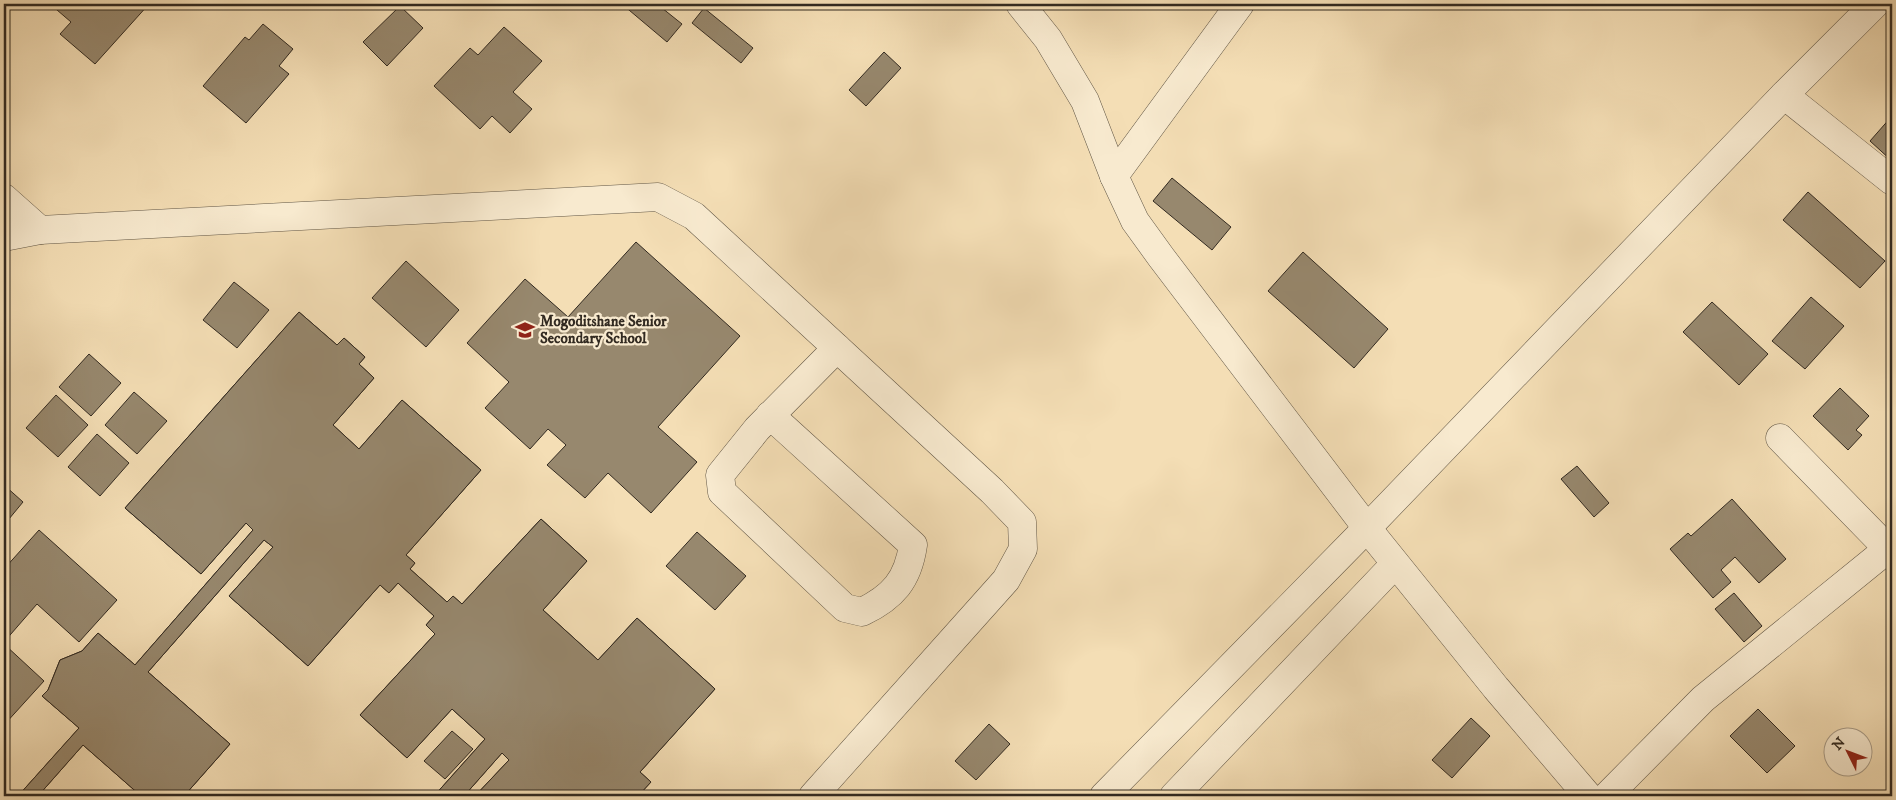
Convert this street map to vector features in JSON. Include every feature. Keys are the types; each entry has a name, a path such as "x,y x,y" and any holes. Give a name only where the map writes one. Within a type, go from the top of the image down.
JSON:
{"street":[{"path":"1020,4 1048,39 1085,101 1114,176 1135,221 1395,564 1496,688 1588,796"},
{"path":"1114,176 1240,4"},
{"path":"1104,796 1367,528 1875,4"},
{"path":"1784,96 1892,181"},
{"path":"4,237 40,230 658,197 694,216 992,491 1022,522 1023,549 1006,580 813,796"},
{"path":"4,198 40,230"},
{"path":"770,415 913,545 910,564 900,582 880,603 862,612 845,608 722,492 720,475 757,429 770,415 836,348"},
{"path":"1607,796 1703,699 1890,550 1780,438"},
{"path":"1174,796 1395,564"}],"building":[{"path":"50,4 149,4 95,64 60,34 71,22"},
{"path":"624,4 657,4 682,24 667,42"},
{"path":"400,6 423,28 387,66 363,42"},
{"path":"704,8 753,48 741,63 692,23"},
{"path":"263,24 293,49 279,66 289,74 246,123 203,86 245,37 249,40"},
{"path":"504,27 542,61 513,92 532,109 510,133 492,116 480,129 434,86 470,48 478,55"},
{"path":"884,52 901,68 866,106 849,90"},
{"path":"1892,116 1892,161 1870,141"},
{"path":"1172,178 1231,227 1212,250 1153,201"},
{"path":"1808,192 1885,261 1860,288 1783,220"},
{"path":"636,242 740,336 658,427 697,462 651,513 608,473 585,498 547,465 566,445 548,429 530,449 485,408 509,382 467,343 525,279 568,317"},
{"path":"1303,252 1388,329 1354,368 1268,291"},
{"path":"406,261 459,310 426,347 372,298"},
{"path":"234,282 269,310 237,348 203,320"},
{"path":"1811,297 1844,326 1805,369 1772,341"},
{"path":"1712,302 1768,354 1739,385 1683,332"},
{"path":"299,312 337,345 344,338 365,357 359,364 374,378 333,425 359,449 402,400 481,470 406,555 415,563 410,569 447,602 453,596 462,604 541,519 587,561 543,610 598,660 637,618 715,689 640,772 651,782 638,796 475,796 509,760 502,753 464,796 434,796 485,739 452,709 407,758 360,715 435,634 426,625 434,616 398,583 389,593 380,585 308,666 229,596 273,547 264,540 148,672 230,744 184,796 141,796 83,745 38,796 18,796 79,728 42,696 48,690 60,660 82,651 98,633 135,665 253,530 246,523 201,574 125,508","holes":["285,415 303,431 312,421 365,468 356,478 376,495 324,553 299,531 289,543 239,499 250,487 233,473","523,632 538,644 547,634 602,683 593,693 613,711 560,770 537,749 531,756 480,710 486,703 470,689","162,717 197,748 163,786 128,756"]},
{"path":"299,312 337,345 344,338 365,357 359,364 374,378 333,425 359,449 402,400 481,470 406,555 415,563 410,569 447,602 453,596 462,604 541,519 587,561 543,610 598,660 637,618 715,689 640,772 651,782 638,796 475,796 509,760 502,753 464,796 434,796 485,739 452,709 407,758 360,715 435,634 426,625 434,616 398,583 389,593 380,585 308,666 229,596 273,547 264,540 148,672 230,744 184,796 141,796 83,745 38,796 18,796 79,728 42,696 48,690 60,660 82,651 98,633 135,665 253,530 246,523 201,574 125,508"},
{"path":"89,354 121,383 91,416 59,387"},
{"path":"1840,388 1869,416 1856,430 1862,435 1848,450 1813,416"},
{"path":"134,392 167,421 137,454 105,425"},
{"path":"56,395 88,425 58,457 26,428"},
{"path":"97,434 129,463 100,496 68,467"},
{"path":"1577,466 1609,503 1594,517 1561,479"},
{"path":"4,485 23,502 4,525"},
{"path":"1732,499 1786,559 1759,583 1735,557 1721,570 1731,582 1713,598 1670,549 1688,533 1691,536"},
{"path":"39,530 117,600 79,642 37,604 4,642 4,569"},
{"path":"697,532 746,576 715,610 666,566"},
{"path":"1734,593 1762,626 1744,642 1715,609"},
{"path":"4,644 44,681 4,725"},
{"path":"1758,709 1795,746 1767,773 1730,736"},
{"path":"1471,718 1490,736 1452,778 1432,760"},
{"path":"989,724 1010,744 976,780 955,761"},
{"path":"452,731 473,749 445,779 424,761"}],"place":[{"name":"Mogoditshane Senior Secondary School","path":"525,330"}]}
